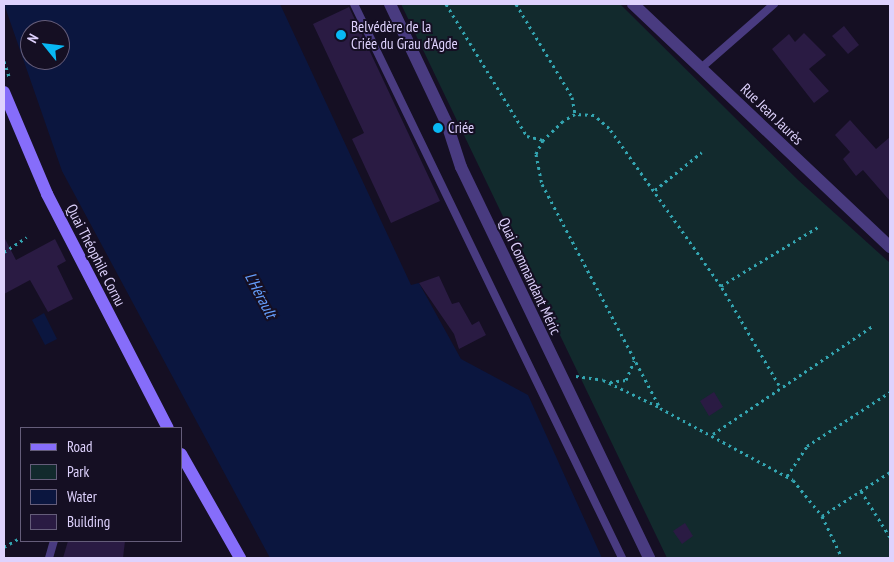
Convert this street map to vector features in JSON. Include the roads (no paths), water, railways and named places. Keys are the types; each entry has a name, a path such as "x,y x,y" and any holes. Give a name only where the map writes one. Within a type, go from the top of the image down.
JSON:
{"main road":[{"name":"Quai Théophile Cornu","path":"4,92 47,194 167,427"},
{"path":"182,456 240,558"}],"street":[{"name":"Quai Commandant Méric","path":"390,4 446,124 461,167 649,558"},
{"name":"Rue Jean Jaurès","path":"633,4 890,247"}],"lane":[{"path":"354,4 622,558"},
{"path":"701,68 774,4"},
{"path":"49,558 54,542"}],"water":[{"name":"L'Hérault","path":"4,4 280,4 411,285 419,283 461,359 528,395 602,558 270,558 62,171 27,70 70,70 70,20 20,20 20,50"},
{"path":"44,313 57,339 45,345 32,320"}],"place":[{"name":"Belvédère de la Criée du Grau d'Agde","path":"341,35"},
{"name":"Criée","path":"438,128"}]}
